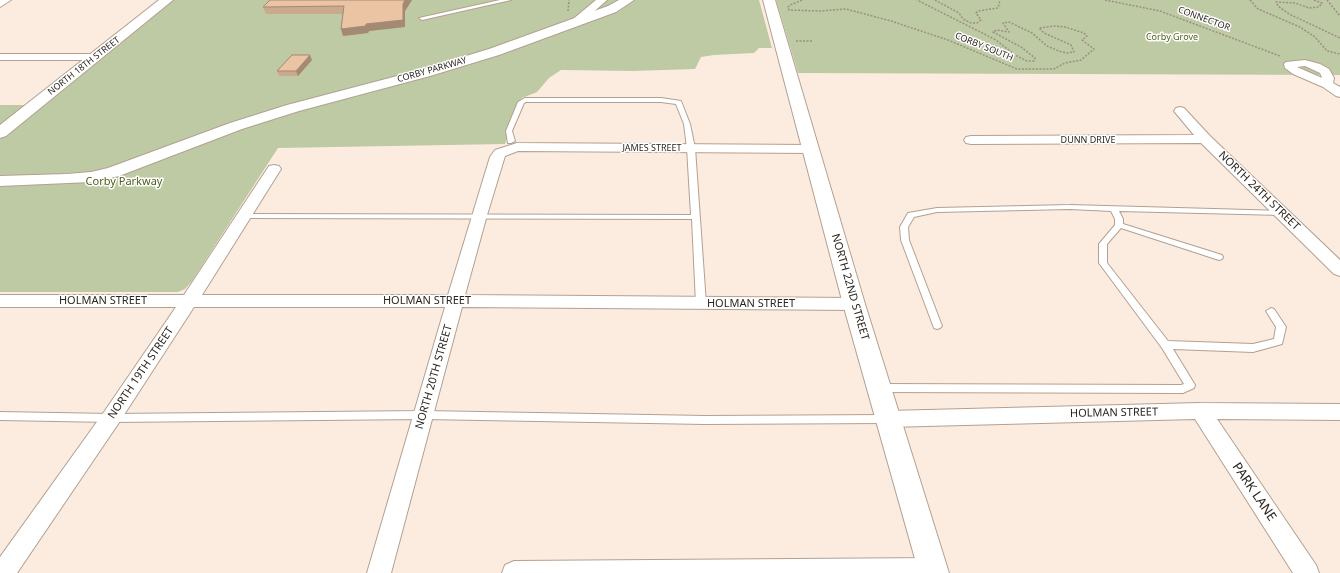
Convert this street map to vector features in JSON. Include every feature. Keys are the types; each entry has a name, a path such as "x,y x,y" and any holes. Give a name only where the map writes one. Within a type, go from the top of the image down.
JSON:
{"street":[{"path":"0,4 6,0"},
{"name":"NORTH 18TH STREET","path":"0,133 167,0"},
{"path":"576,22 602,0"},
{"name":"CORBY PARKWAY","path":"0,181 66,179 112,172 236,126 293,108 432,71 494,52 612,9 628,0"},
{"name":"NORTH 22ND STREET","path":"769,0 854,304 934,571"},
{"path":"0,57 96,57"},
{"path":"1295,62 1316,66 1325,71 1328,78 1327,84 1340,93"},
{"name":"NORTH 24TH STREET","path":"1180,111 1205,139 1340,270"},
{"name":"DUNN DRIVE","path":"971,140 1205,139"},
{"name":"JAMES STREET","path":"497,158 504,150 517,147 811,149"},
{"name":"NORTH 20TH STREET","path":"380,573 479,215 497,158"},
{"name":"NORTH 19TH STREET","path":"3,573 111,418 190,300 274,168"},
{"name":"HOLMAN STREET","path":"0,301 190,300 854,304"},
{"name":"HOLMAN STREET","path":"888,419 1200,411 1340,412"},
{"name":"PARK LANE","path":"1200,411 1307,573"},
{"path":"514,573 934,571"}],"lane":[{"path":"422,18 508,0"},
{"path":"511,142 509,131 521,102 526,100 661,100 679,102 687,124 691,148 701,304"},
{"path":"938,326 905,240 904,227 911,215 937,210 1070,207 1114,210 1133,208 1282,213"},
{"path":"879,388 1183,389 1190,385 1165,345 1104,263 1103,244 1119,225 1119,219 1114,210"},
{"path":"244,216 479,215 695,217"},
{"path":"1119,225 1218,257"},
{"path":"1165,345 1253,348 1279,341 1281,327 1270,311"},
{"path":"0,416 111,418 424,415 704,420 888,419"}],"path":[{"name":"CORBY SOUTH","path":"802,0 788,7 790,10 820,12 846,9 891,21 948,40 1017,69 1054,69 1065,63 1082,60 1094,49 1082,40 1087,36 1084,33 1065,27 1055,26 1039,28 1044,33 1071,45 1074,52 1067,53 1047,46 1032,33 1009,22 1003,23 1009,32 997,30 993,32 1021,46 1034,58 1034,61 1027,61 1015,55 996,40 917,0"},
{"name":"CORBY SOUTH","path":"935,0 959,13 963,20 971,23 977,23 981,20 976,13 978,11 998,8 1000,0"},
{"name":"CONNECTOR","path":"1105,0 1160,11 1219,32 1295,62"},
{"path":"1250,0 1258,9 1305,30 1315,37 1327,51 1340,54"},
{"path":"1283,0 1288,3"},
{"path":"1314,0 1322,3 1319,7 1309,8 1276,2 1278,6 1289,14 1340,38"},
{"path":"1327,0 1340,16"},
{"path":"792,41 813,41"}],"green space":[{"name":"Corby Parkway","path":"173,0 759,0 772,48 759,48 754,53 701,57 695,69 632,71 561,70 549,78 537,92 522,98 505,144 278,148 192,281 185,289 178,292 0,292 0,105 43,105"},
{"name":"Corby Grove","path":"776,0 1340,0 1340,75 798,73"}],"building":[{"path":"270,0 405,0 403,4 403,20 366,24 366,26 341,29 344,6 263,7"},
{"path":"292,55 310,55 296,71 277,71"}]}
